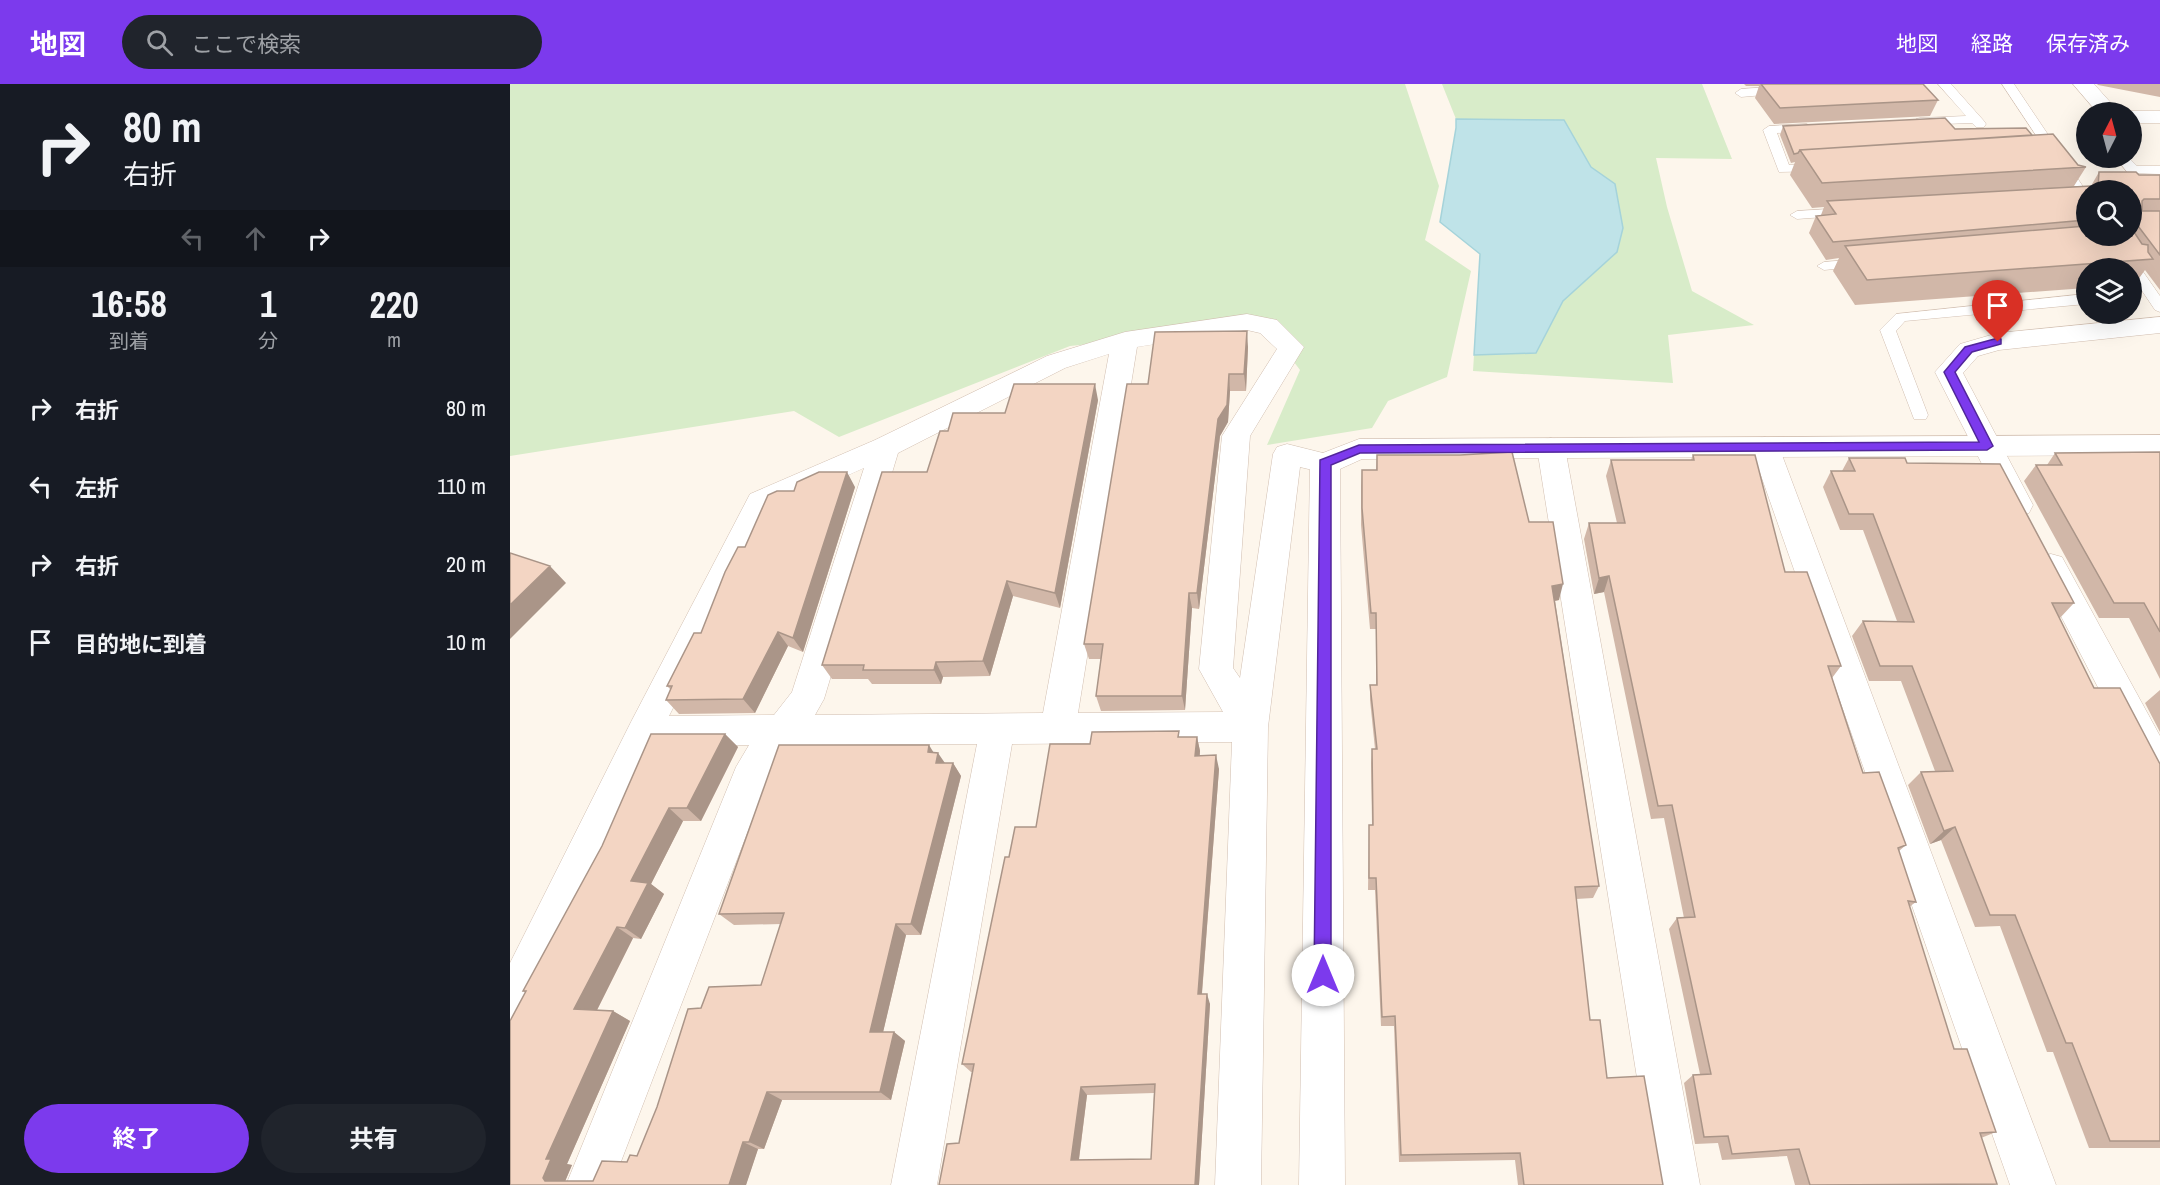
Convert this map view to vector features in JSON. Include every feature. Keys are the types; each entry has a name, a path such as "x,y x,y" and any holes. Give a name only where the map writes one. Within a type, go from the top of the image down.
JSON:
{"street":[{"path":"2083,84 2100,102"},
{"path":"2142,117 2160,117"},
{"path":"510,1007 644,731 761,502 885,447 1056,362 1125,340 1247,322 1268,326 1291,347 1236,436 1216,669 1250,727"},
{"path":"2160,325 1998,342 1969,350 1949,372 2160,771"},
{"path":"1058,729 1125,340"},
{"path":"1238,1185 1250,727 1287,454 1325,463 1359,449 2160,445"},
{"path":"589,1185 754,767 807,699 885,447"},
{"path":"1765,447 2033,1185"},
{"path":"1551,448 1677,1185"},
{"path":"1322,1185 1325,463"},
{"path":"644,731 1250,727"},
{"path":"914,1185 998,729"}],"lane":[{"path":"1944,84 1984,129 1995,129"},
{"path":"2007,84 2048,153 2076,186"},
{"path":"1741,93 1799,89"},
{"path":"1906,123 1975,119"},
{"path":"1815,128 1770,130 1784,169 1831,166"},
{"path":"2131,168 2133,170 2160,170"},
{"path":"2067,198 2076,198"},
{"path":"1797,215 1856,212"},
{"path":"2115,246 2124,258"},
{"path":"1824,266 1871,262"},
{"path":"2142,279 2160,279"},
{"path":"2142,282 2160,307"},
{"path":"2142,293 2150,292"},
{"path":"1920,415 1888,330 1901,317 2076,299"}],"green space":[{"path":"510,84 1405,84 1439,186 1425,240 1471,271 1447,377 1388,401 1372,428 1267,445 1300,370 1267,326 1070,346 839,437 794,411 510,456"},
{"path":"1442,84 1702,84 1732,159 1656,158 1667,207 1692,291 1754,325 1668,335 1673,383 1473,371 1474,355 1536,353 1563,301 1617,252 1615,184 1591,167 1564,121 1456,119"}],"water":[{"path":"1456,119 1564,120 1591,167 1615,184 1623,228 1617,252 1563,301 1536,353 1474,355 1480,254 1440,222"}],"building":[{"path":"1761,84 1923,84 1938,100 1780,108"},
{"path":"1945,118 1955,129 2026,128 2032,135 1800,150 1794,154 1783,126"},
{"path":"2053,134 2076,163 2076,168 1822,183 1800,150"},
{"path":"2099,172 2136,172 2139,175 2160,175 2160,199 2142,201 2142,180 2098,180"},
{"path":"2076,187 2076,221 1833,242 1816,216 1836,214 1827,201"},
{"path":"2142,211 2160,211 2160,255 2142,231"},
{"path":"2076,227 2076,246 2148,245 2148,252 2153,259 2076,258 2076,265 1867,280 1845,246"},
{"path":"1247,331 1244,374 1229,374 1227,405 1218,419 1197,593 1189,593 1182,696 1096,696 1103,644 1084,644 1127,384 1148,384 1155,332"},
{"path":"1014,384 1095,384 1055,593 1007,581 983,661 936,662 934,670 863,670 864,665 822,665 882,472 927,472 940,431 948,431 953,413 1005,413"},
{"path":"1512,452 1529,522 1553,522 1563,584 1552,586 1599,886 1575,887 1590,1020 1600,1020 1607,1078 1644,1076 1663,1185 1524,1185 1520,1153 1401,1155 1395,1016 1382,1017 1376,878 1369,878 1369,825 1373,825 1372,749 1377,749 1370,685 1377,685 1376,613 1371,613 1362,508 1362,470 1377,470 1377,455 1460,455"},
{"path":"2160,452 2160,632 2144,603 2114,603 2036,465 2062,465 2055,453"},
{"path":"1693,455 1755,455 1785,572 1807,572 1841,666 1828,666 1863,773 1879,772 1906,845 1898,848 1916,902 1908,901 1954,1049 1967,1049 1996,1132 1980,1133 1997,1184 1810,1185 1799,1149 1732,1154 1728,1136 1704,1137 1693,1075 1711,1074 1677,918 1695,917 1672,805 1658,806 1609,576 1599,578 1589,523 1625,523 1611,460 1694,460"},
{"path":"1849,458 1905,458 1907,463 2000,464 2074,603 2052,603 2094,688 2120,688 2160,764 2160,1141 2110,1141 2072,1043 2066,1043 2015,915 1990,915 1955,827 1944,831 1921,772 1953,771 1912,666 1880,666 1863,621 1914,622 1873,514 1849,514 1831,471 1855,471"},
{"path":"819,472 847,472 793,638 778,632 743,699 666,700 672,686 667,686 694,633 701,633 725,572 738,547 745,547 768,495 777,491 794,491 797,482"},
{"path":"510,553 550,566 510,605"},
{"path":"1179,731 1178,737 1197,737 1195,756 1216,755 1198,994 1207,994 1195,1185 939,1185 947,1144 959,1143 974,1064 962,1064 1005,857 1009,857 1015,827 1036,827 1050,744 1090,744 1092,732","holes":["1155,1084 1151,1159 1071,1160 1081,1087"]},
{"path":"651,734 725,734 687,808 669,808 631,881 648,883 625,928 617,927 574,1009 613,1011 546,1159 551,1159 543,1178 545,1181 593,1181 602,1161 627,1162 630,1155 637,1156 657,1107 688,1009 701,1008 709,987 761,985 784,913 719,914 779,745 929,745 928,752 938,753 936,763 953,763 911,924 896,924 870,1032 894,1032 880,1092 767,1092 749,1142 743,1142 729,1185 510,1185 510,1021 526,991 523,991 602,846"}],"route":[{"path":"1323,975 1325,463 1359,449 1987,446 1949,372 1969,350 1998,342"}]}
